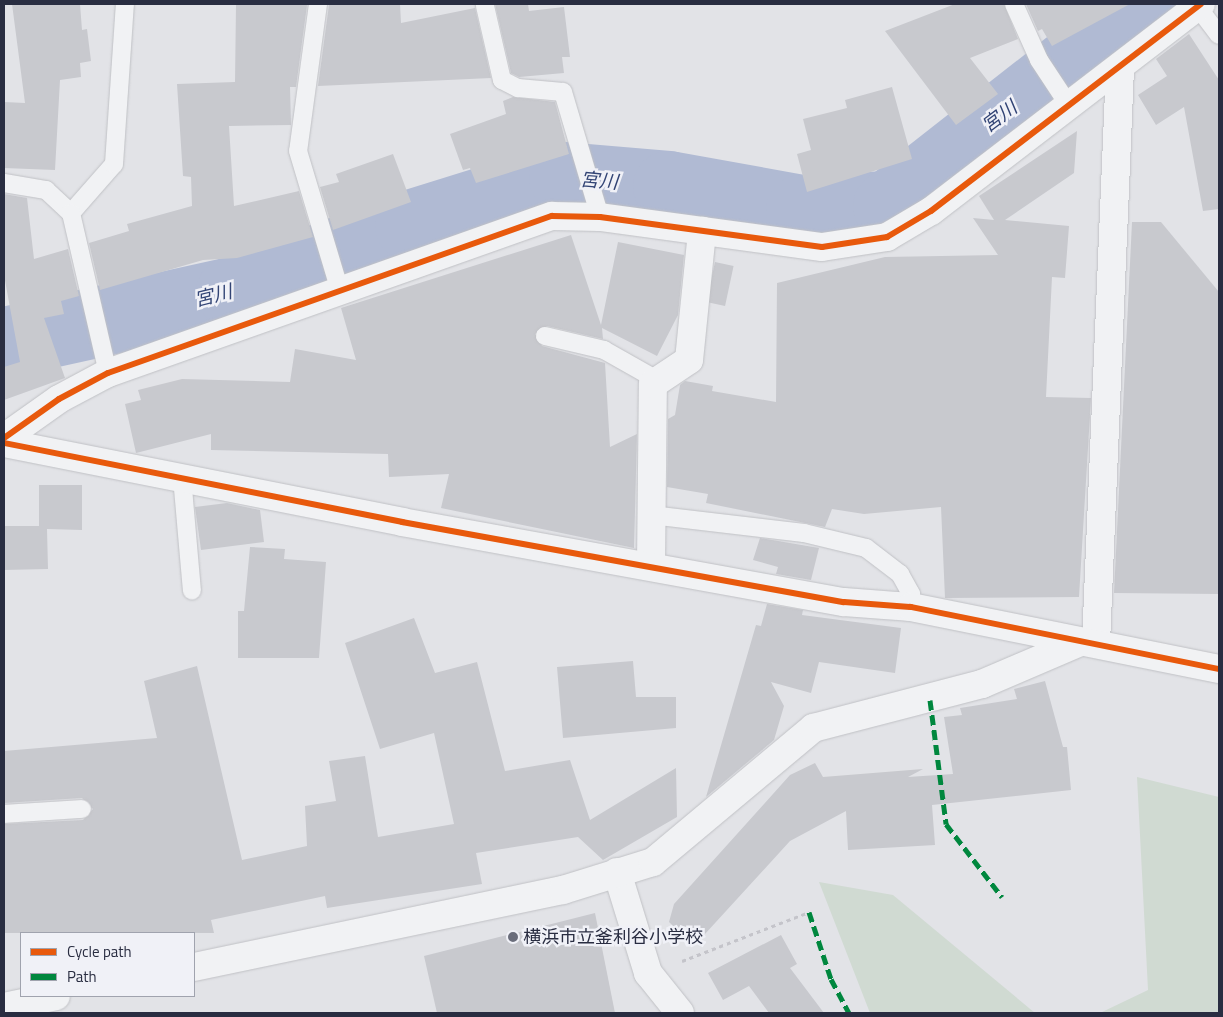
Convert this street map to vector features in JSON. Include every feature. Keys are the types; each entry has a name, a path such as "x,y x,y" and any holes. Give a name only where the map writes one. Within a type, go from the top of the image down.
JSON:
{"street":[{"path":"4,438 59,399 108,373 552,216 600,217 822,247 887,237 931,211 1120,69 1199,5"},
{"path":"1087,643 1120,69"},
{"path":"650,565 653,384 689,360 702,231"},
{"path":"4,442 402,522 650,565 844,602 911,607 1219,669"},
{"path":"195,967 563,890 653,862 813,728 982,684 1087,643"},
{"path":"617,872 648,973 680,1013"},
{"path":"4,1007 42,1003"}],"lane":[{"path":"70,212 114,164 125,4"},
{"path":"318,4 298,151 340,291"},
{"path":"1014,4 1039,60 1070,107"},
{"path":"1199,5 1219,36"},
{"path":"485,6 502,80 518,88 563,92 600,217"},
{"path":"4,184 46,190 70,212 108,373"},
{"path":"545,336 604,350 657,380"},
{"path":"182,477 192,591"},
{"path":"651,515 804,533 866,548 900,574 911,594 911,607"},
{"path":"4,814 82,809"}],"path":[{"path":"648,973 809,912"}],"shaded area":[{"path":"1137,777 1219,797 1219,1013 1100,1013 1148,990"},
{"path":"819,882 893,895 1035,1013 870,1013"}],"building":[{"path":"12,4 80,4 82,30 87,29 91,61 80,63 81,77 60,80 55,170 4,168 4,102 25,103"},
{"path":"400,4 401,23 475,8 491,78 318,86 329,5"},
{"path":"495,4 528,4 529,11 564,7 570,57 562,57 564,73 519,77 511,73"},
{"path":"955,4 1004,4 1018,39 970,58 998,94 956,125 885,31"},
{"path":"1026,4 1130,4 1052,46 1042,29 1038,31"},
{"path":"236,5 307,5 296,87 290,87 291,125 229,126 234,206 299,191 313,237 237,258 203,260 100,290 89,243 129,231 127,224 192,206 191,177 183,176 177,84 235,82"},
{"path":"1189,34 1219,80 1219,209 1203,211 1184,107 1156,125 1138,95 1167,76 1156,59"},
{"path":"892,87 912,159 807,192 797,154 811,150 803,119 847,108 845,100"},
{"path":"513,97 555,102 569,154 476,183 470,168 463,170 450,134 506,114 503,101"},
{"path":"1077,131 1074,173 1005,220 1069,226 1065,278 1052,277 1046,397 1091,398 1079,597 945,598 941,507 864,514 832,509 825,527 706,503 708,494 667,487 668,419 675,415 680,385 685,381 713,386 712,391 776,402 777,283 885,257 998,255 973,218 994,220 979,196"},
{"path":"393,154 411,202 333,230 320,187 339,182 336,174"},
{"path":"4,194 27,198 34,259 68,249 79,296 61,301 64,314 44,318 65,378 4,400 4,367 20,362 4,275"},
{"path":"1132,222 1161,222 1219,292 1219,594 1114,593"},
{"path":"571,235 601,325 618,242 684,255 678,315 657,356 602,328 603,339 547,326 535,334 542,346 605,363 610,447 637,434 634,548 441,508 449,474 389,477 388,454 211,450 211,434 136,453 125,404 141,400 138,390 182,379 290,382 295,349 356,360 341,308"},
{"path":"715,262 734,266 725,306 706,302"},
{"path":"39,485 82,485 82,530 47,529 48,569 4,570 4,526 39,526"},
{"path":"227,503 260,510 264,542 201,550 195,507"},
{"path":"760,538 819,548 811,580 776,574 778,567 753,560"},
{"path":"250,547 285,549 284,559 326,562 319,658 238,658 238,611 244,611"},
{"path":"767,604 803,610 802,615 901,628 895,673 819,662 811,693 771,682 784,706 774,740 706,797 756,625 761,626"},
{"path":"414,618 435,673 477,662 505,771 570,760 590,820 676,768 677,817 603,860 578,837 476,853 482,884 327,908 325,896 211,920 214,933 4,933 4,824 83,820 93,809 82,798 4,803 4,751 157,738 144,681 197,666 242,860 307,846 305,806 336,801 329,761 365,756 378,837 454,824 434,733 380,749 345,643"},
{"path":"633,661 636,697 676,697 676,728 563,738 557,667"},
{"path":"1045,681 1063,747 1067,747 1071,790 932,805 935,845 848,850 846,811 790,841 694,946 669,922 674,904 790,775 815,763 823,777 923,769 908,777 953,774 944,717 962,715 960,708 1017,699 1014,689"},
{"path":"595,913 615,1013 437,1013 424,956"},
{"path":"781,935 797,964 790,968 824,1013 769,1013 749,986 723,1000 708,973"}],"waterway":[{"name":"宮川","path":"4,342 231,292 410,225 564,177 668,186 801,210 888,206 1146,4"}],"marked path":[{"path":"930,700 946,824 1002,897"},
{"path":"809,912 831,979 849,1013"}],"cycle path":[{"path":"4,438 59,399 108,373 552,216 600,217 822,247 887,237 931,211 1201,4"},
{"path":"4,443 402,522 844,602 911,607 1219,669"}],"place":[{"name":"横浜市立釜利谷小学校","path":"513,937"}]}
